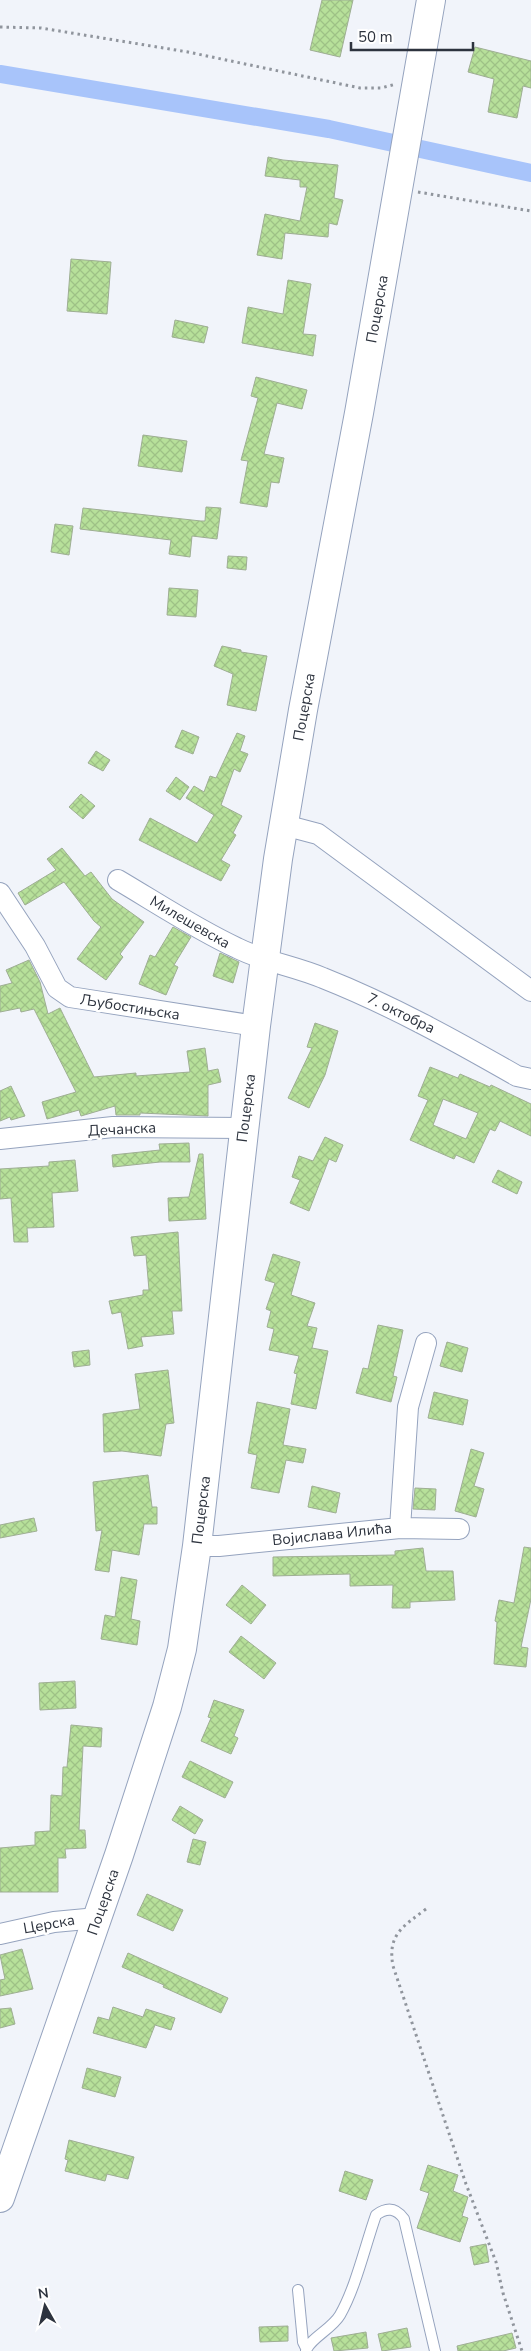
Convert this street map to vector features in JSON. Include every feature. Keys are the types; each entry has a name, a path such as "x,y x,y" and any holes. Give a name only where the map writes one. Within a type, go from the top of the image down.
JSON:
{"main road":[{"name":"Поцерска","path":"0,2198 98,1918 154,1750 178,1670 182,1650 197,1546 264,960 284,825 303,710 348,479 431,0"}],"street":[{"path":"284,825 318,834 531,991"},
{"name":"Милешевска","path":"118,880 236,948 264,960"},
{"name":"Љубостињска","path":"0,893 35,946 57,988 70,997 256,1026"},
{"name":"7. октобра","path":"264,960 322,977 358,993 435,1029 517,1076 531,1079"},
{"name":"Дечанска","path":"0,1139 113,1127 244,1128"},
{"name":"Војислава Илића","path":"197,1546 219,1546 400,1528 408,1407 426,1343"},
{"path":"400,1528 459,1528"},
{"name":"Церска","path":"0,1934 54,1922 98,1918"}],"lane":[{"path":"298,2290 303,2342 306,2350 332,2328 347,2303 376,2215 382,2210 392,2209 399,2212 404,2219 435,2351"}],"path":[{"path":"0,27 41,28 188,52 360,88 381,88 416,80"},
{"path":"398,184 418,192 531,211"},
{"path":"426,1909 400,1928 392,1949 393,1966 466,2184 496,2262 503,2293 522,2351"}],"building":[{"path":"322,0 353,0 340,57 310,50"},
{"path":"475,47 531,61 531,88 523,86 517,118 488,112 494,79 468,72"},
{"path":"268,157 338,165 334,198 343,200 337,225 329,223 328,237 285,233 282,259 257,255 265,214 300,221 307,187 300,187 300,180 265,176"},
{"path":"71,259 111,262 107,314 67,311"},
{"path":"288,280 311,284 303,334 316,335 313,356 242,343 248,307 283,314"},
{"path":"175,320 208,327 204,343 172,337"},
{"path":"256,377 307,390 302,409 277,403 264,454 284,458 279,483 271,482 267,507 240,503 248,461 241,460 258,398 251,396"},
{"path":"143,435 187,441 182,472 138,466"},
{"path":"206,507 221,508 217,539 192,536 190,557 169,554 171,540 80,529 83,508 205,521"},
{"path":"55,524 73,526 69,555 51,552"},
{"path":"228,556 247,557 246,570 227,568"},
{"path":"169,588 198,590 196,617 167,615"},
{"path":"222,646 241,650 241,652 267,656 256,711 227,705 233,674 214,666"},
{"path":"182,730 199,737 193,754 175,747"},
{"path":"237,733 245,736 240,751 248,754 240,772 234,769 221,805 242,816 233,833 236,835 221,860 230,865 221,881 139,840 150,818 197,843 214,815 186,798 194,786 204,792 210,776 216,778"},
{"path":"96,751 110,760 103,771 88,763"},
{"path":"176,777 189,787 180,800 166,791"},
{"path":"81,794 95,806 83,819 69,807"},
{"path":"62,848 85,876 91,872 112,899 144,922 120,954 123,957 106,980 77,959 101,927 94,921 64,882 25,905 18,893 56,870 47,859"},
{"path":"173,927 191,937 174,965 178,967 166,995 139,984 150,955 155,957"},
{"path":"220,953 239,962 233,983 213,976"},
{"path":"29,960 40,982 48,1014 60,1008 94,1077 136,1073 136,1076 190,1072 187,1051 205,1048 208,1071 218,1069 221,1082 208,1085 208,1116 140,1113 140,1115 116,1115 115,1106 81,1116 79,1110 47,1119 42,1102 76,1092 34,1009 21,1012 20,1008 0,1012 0,986 12,983 6,970"},
{"path":"315,1023 338,1031 325,1075 309,1108 288,1098 312,1048 307,1047"},
{"path":"430,1067 458,1078 460,1074 490,1087 491,1085 531,1104 531,1136 500,1121 495,1131 490,1129 474,1163 456,1155 454,1159 410,1140 428,1100 418,1096","holes":["443,1099 478,1113 466,1139 433,1125"]},
{"path":"11,1086 25,1116 11,1120 10,1117 0,1121 0,1091"},
{"path":"325,1137 343,1145 336,1162 329,1159 309,1211 290,1203 300,1180 292,1177 299,1156 313,1161"},
{"path":"189,1143 190,1162 160,1162 113,1167 112,1155 160,1150 159,1144"},
{"path":"199,1154 203,1154 206,1219 169,1221 168,1198 189,1197"},
{"path":"75,1160 78,1191 52,1193 54,1227 27,1228 28,1242 14,1242 11,1198 0,1199 0,1169 49,1166 49,1162"},
{"path":"498,1170 522,1182 517,1194 492,1182"},
{"path":"178,1232 182,1311 172,1311 174,1334 141,1337 143,1346 128,1349 121,1312 112,1314 109,1301 143,1295 143,1290 149,1290 146,1255 134,1256 131,1237"},
{"path":"273,1254 300,1262 291,1295 315,1303 307,1326 317,1328 312,1348 328,1351 316,1409 291,1404 297,1374 294,1373 299,1356 269,1350 274,1329 267,1327 271,1311 266,1309 275,1283 265,1280"},
{"path":"378,1325 403,1330 393,1376 397,1377 391,1402 356,1393 363,1368 368,1369"},
{"path":"447,1342 468,1348 462,1372 440,1366"},
{"path":"89,1350 90,1365 74,1367 72,1352"},
{"path":"168,1370 174,1423 166,1424 161,1456 122,1451 104,1452 103,1414 140,1409 135,1374"},
{"path":"434,1392 468,1400 463,1425 428,1418"},
{"path":"257,1402 290,1409 283,1445 306,1449 303,1463 286,1460 279,1493 251,1488 257,1455 248,1453"},
{"path":"471,1449 484,1453 474,1486 484,1489 476,1517 455,1511"},
{"path":"148,1475 152,1507 157,1507 157,1524 144,1524 139,1555 112,1550 109,1572 95,1570 102,1530 96,1531 93,1482"},
{"path":"312,1486 340,1493 336,1513 308,1507"},
{"path":"415,1488 436,1489 435,1510 413,1509"},
{"path":"34,1518 37,1531 0,1538 0,1525"},
{"path":"524,1547 531,1548 531,1599 521,1647 528,1648 526,1667 494,1664 497,1622 495,1621 499,1600 514,1603"},
{"path":"423,1548 426,1571 453,1571 455,1600 410,1602 410,1608 392,1608 393,1585 350,1586 350,1574 273,1576 273,1557 395,1555 395,1551"},
{"path":"121,1577 137,1580 131,1619 140,1621 137,1645 101,1639 105,1615 115,1617"},
{"path":"242,1585 266,1605 251,1624 226,1605"},
{"path":"241,1636 276,1663 264,1679 229,1652"},
{"path":"75,1681 76,1708 40,1710 39,1683"},
{"path":"214,1700 244,1710 234,1736 238,1738 231,1754 201,1741 211,1718 208,1717"},
{"path":"71,1725 102,1728 101,1747 83,1746 79,1830 85,1830 86,1848 65,1849 66,1858 58,1858 58,1892 0,1892 0,1848 35,1845 35,1832 50,1831 51,1795 62,1796 63,1767 67,1767"},
{"path":"190,1761 233,1782 225,1798 182,1777"},
{"path":"180,1806 203,1820 195,1834 172,1820"},
{"path":"193,1839 206,1842 200,1865 187,1862"},
{"path":"147,1894 183,1910 173,1931 137,1915"},
{"path":"22,1949 33,1989 0,1996 0,1980 5,1979 0,1955"},
{"path":"128,1953 228,1998 221,2013 122,1967"},
{"path":"113,2007 143,2017 146,2009 175,2018 171,2030 155,2025 146,2048 93,2033 98,2017 109,2020"},
{"path":"11,2008 15,2024 0,2028 0,2009"},
{"path":"87,2068 121,2077 115,2097 82,2088"},
{"path":"69,2140 134,2157 128,2179 107,2174 105,2181 65,2171 68,2160 65,2159"},
{"path":"428,2165 458,2175 453,2191 468,2197 462,2216 468,2218 460,2242 417,2228 429,2193 420,2190"},
{"path":"345,2171 373,2180 366,2200 339,2191"},
{"path":"486,2244 489,2262 474,2265 470,2247"},
{"path":"288,2326 288,2341 260,2342 259,2327"},
{"path":"407,2328 411,2347 382,2351 378,2334"},
{"path":"366,2332 368,2348 334,2351 331,2338"},
{"path":"512,2333 516,2348 503,2351 458,2351 457,2346"}],"waterway":[{"path":"0,74 329,129 531,173"}]}
